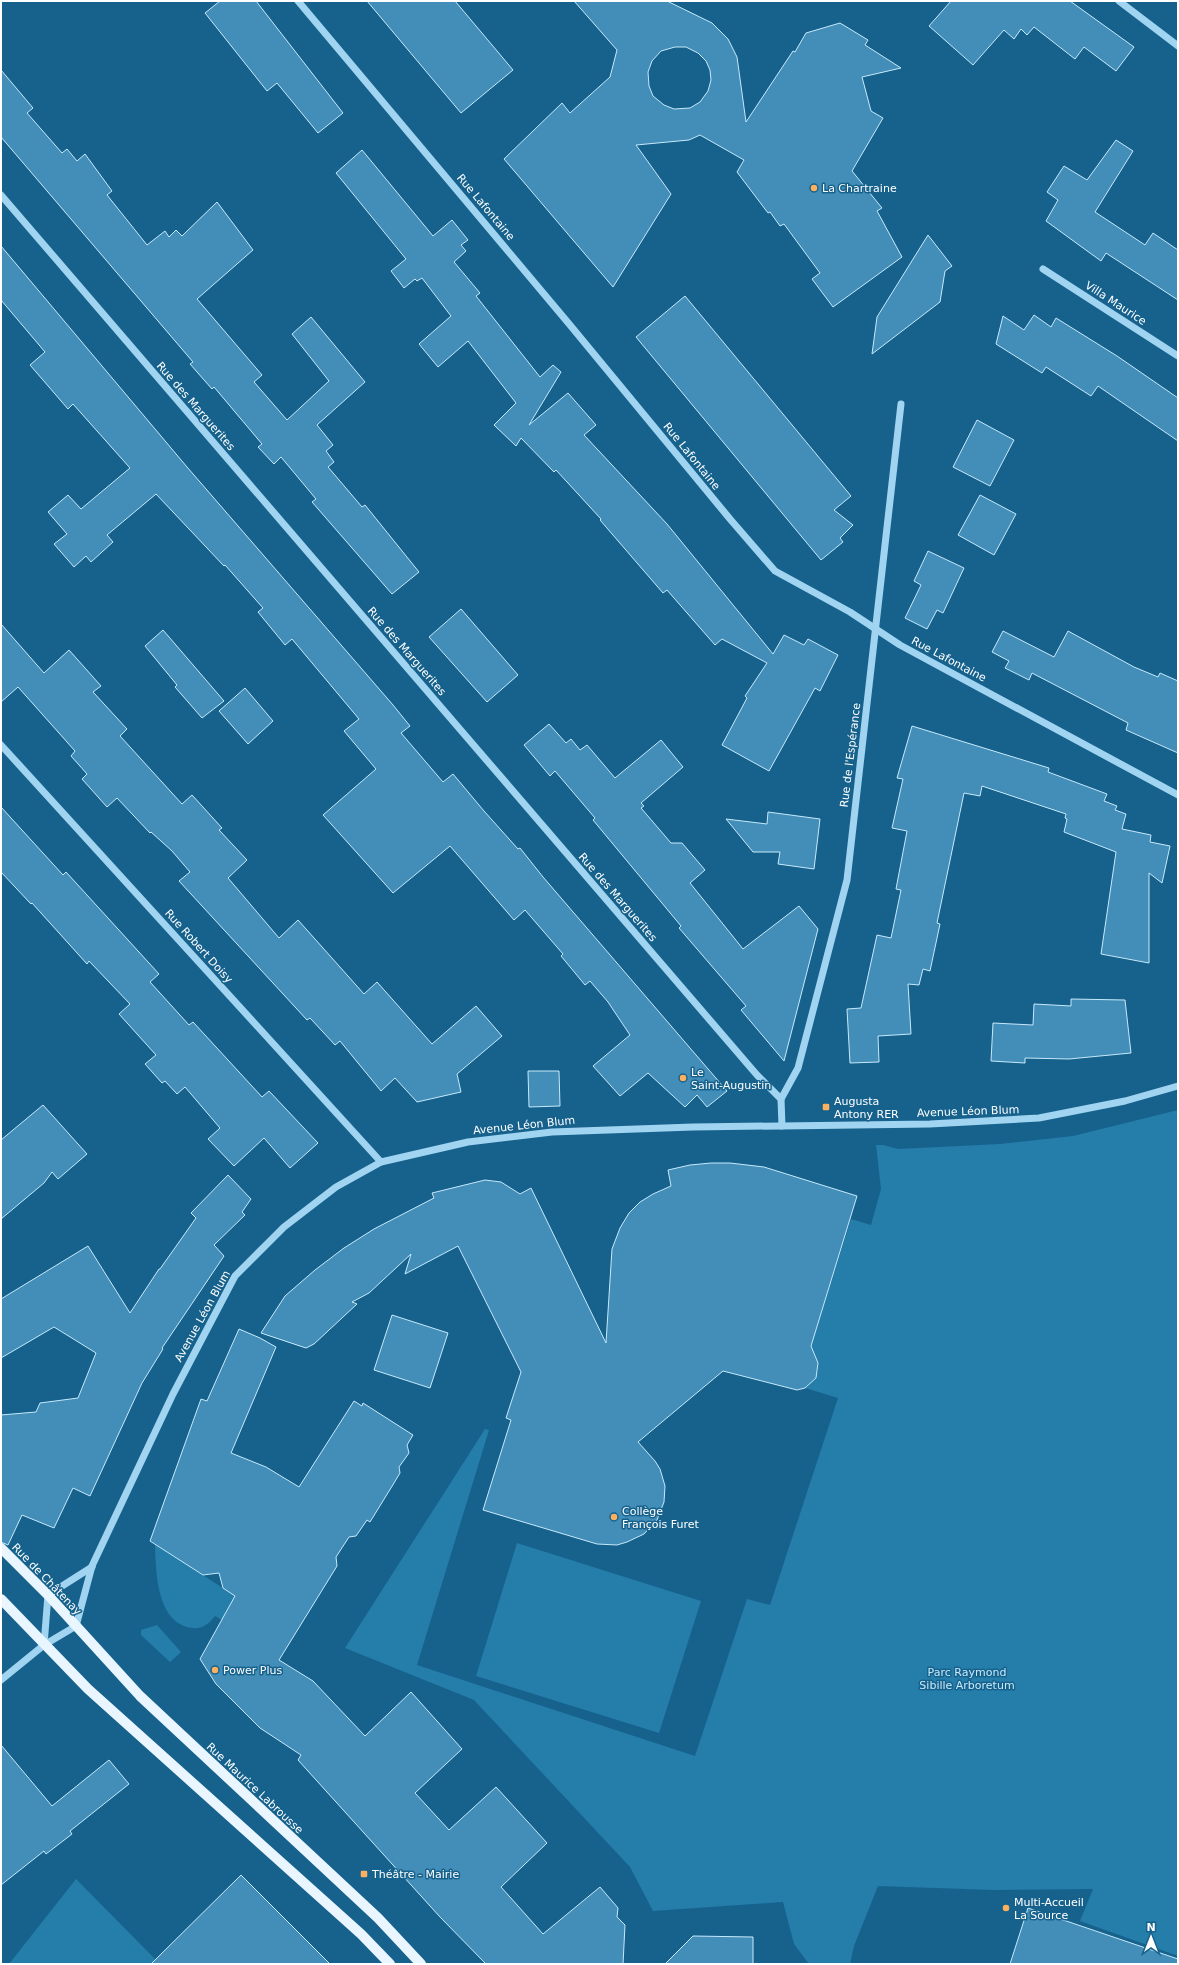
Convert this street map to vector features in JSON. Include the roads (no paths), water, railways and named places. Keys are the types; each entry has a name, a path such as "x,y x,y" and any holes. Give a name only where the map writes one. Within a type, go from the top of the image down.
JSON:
{"main road":[{"name":"Rue de Châtenay","path":"1,1548 48,1595 76,1626"},
{"path":"1,1599 88,1689 361,1934 390,1964"},
{"name":"Rue Maurice Labrousse","path":"76,1626 145,1701 378,1918 422,1964"}],"street":[{"name":"Rue Lafontaine","path":"298,1 775,571 850,612 907,649 1178,795"},
{"path":"1119,1 1178,46"},
{"name":"Rue des Marguerites","path":"1,195 558,845 757,1075 781,1099"},
{"name":"Villa Maurice","path":"1043,269 1178,356"},
{"name":"Rue de l'Espérance","path":"781,1099 798,1068 847,880 900,404"},
{"name":"Rue Robert Doisy","path":"1,745 381,1162"},
{"name":"Avenue Léon Blum","path":"76,1626 92,1567 173,1394 235,1276 284,1227 336,1187 381,1162 468,1142 552,1132 930,1124 1039,1118 1125,1101 1178,1086"},
{"path":"781,1099 782,1126"},
{"path":"44,1645 48,1595 92,1567"},
{"path":"1,1680 44,1645 76,1626"}],"place":[{"name":"La Chartraine","path":"814,188"},
{"name":"Le Saint-Augustin","path":"683,1078"},
{"name":"Augusta Antony RER","path":"826,1107"},
{"name":"Collège François Furet","path":"614,1517"},
{"name":"Power Plus","path":"215,1670"},
{"name":"Théâtre - Mairie","path":"364,1874"},
{"name":"Multi-Accueil La Source","path":"1006,1908"}],"park label":[{"name":"Parc Raymond Sibille Arboretum","path":"967,1678"}]}
